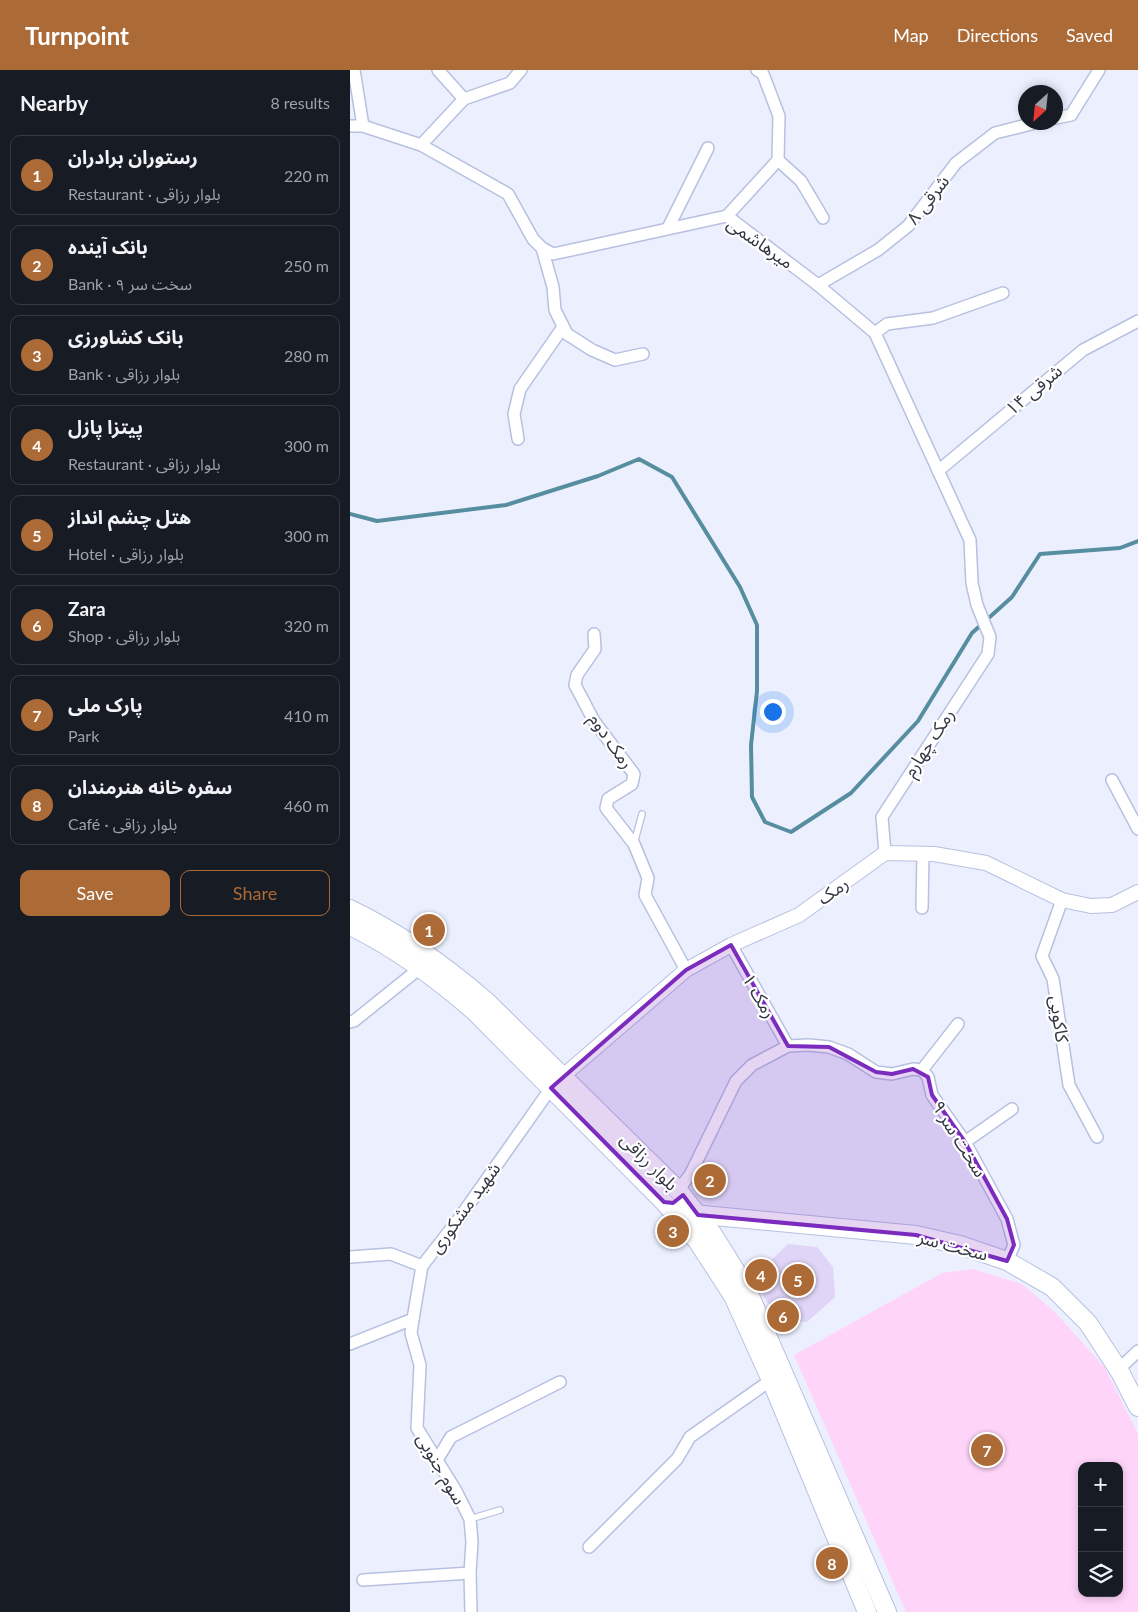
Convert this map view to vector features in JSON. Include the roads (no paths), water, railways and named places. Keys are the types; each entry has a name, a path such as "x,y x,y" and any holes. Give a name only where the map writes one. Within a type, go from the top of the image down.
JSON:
{"main road":[{"name":"بلوار رزاقی","path":"350,909 375,921 418,948 452,972 484,1000 664,1202 712,1233 747,1289 887,1612"},
{"name":"بلوار رزاقی","path":"350,926 368,934 443,984 678,1190 692,1220 698,1242 733,1296 771,1380 867,1612"},
{"path":"664,1202 673,1203 677,1200 678,1190"},
{"name":"سخت سر","path":"692,1220 916,1235 960,1245 1007,1261 1052,1287 1088,1322 1118,1369 1138,1407"}],"street":[{"path":"354,70 363,126"},
{"path":"438,70 464,99"},
{"path":"421,145 464,99 510,83 521,70"},
{"path":"727,216 778,160 779,116 763,74 757,70"},
{"path":"1063,117 1071,115 1099,70"},
{"path":"350,126 363,126 421,145 508,194 533,239 542,248 553,287 555,310 567,334 592,350 615,360 642,354"},
{"name":"شرقی ۸","path":"818,285 878,250 908,226 956,163 995,133 1018,127"},
{"path":"668,228 708,148"},
{"path":"778,160 801,181 823,218"},
{"name":"میرهاشمی","path":"542,248 553,254 727,216 818,285 875,334 970,540 972,583 977,605 990,638"},
{"path":"875,334 887,324 933,318 1003,293"},
{"name":"شرقی ۱۴","path":"938,471 1083,350 1138,321"},
{"path":"518,439 514,414 520,389 564,327"},
{"name":"رمک دوم","path":"594,634 595,649 577,675 575,685 594,721 634,774 632,784 608,799 606,808 634,844 648,878 645,895 686,970"},
{"name":"رمک چهارم","path":"885,853 882,816 988,654 990,638"},
{"path":"1112,780 1138,829"},
{"path":"885,853 934,854 986,863 1062,900 1091,906 1112,904 1138,894"},
{"name":"رمک","path":"557,1082 686,970 731,946 799,915 885,853"},
{"path":"922,908 923,854"},
{"name":"کاکویی","path":"1062,900 1042,956 1054,979 1069,1085 1097,1137"},
{"name":"رمک ۱","path":"731,946 788,1046"},
{"path":"350,1022 354,1021 420,968"},
{"path":"678,1190 690,1175 736,1081 752,1065 788,1046 809,1045 828,1047 848,1054 876,1072 892,1074 913,1069 922,1070 958,1024"},
{"name":"سخت سر ۹","path":"922,1070 928,1077 932,1094 965,1142 1007,1219 1014,1245 1007,1261"},
{"name":"شهید مشکوری","path":"350,1257 391,1254 422,1266 458,1220 557,1082"},
{"path":"965,1142 1012,1109"},
{"name":"سوم جنوبی","path":"422,1266 411,1333 420,1365 417,1428 456,1490 470,1519 472,1542 470,1573 471,1612"},
{"path":"350,1344 413,1319"},
{"path":"1118,1369 1138,1351"},
{"path":"589,1547 677,1459 690,1437 771,1380"},
{"path":"437,1460 452,1437 560,1382"},
{"path":"363,1580 470,1573"}],"lane":[{"path":"634,844 642,814"},
{"path":"470,1519 500,1510"}],"waterway":[{"path":"350,514 377,521 506,505 598,476 639,459 672,477 740,587 757,625 757,691 751,745 752,797 765,822 791,832 851,793 918,721 972,633 1012,597 1040,554 1120,548 1138,541"}],"place":[{"name":"رستوران برادران","path":"429,930"},
{"name":"بانک آینده","path":"710,1180"},
{"name":"بانک کشاورزی","path":"673,1231"},
{"name":"پیتزا پازل","path":"761,1275"},
{"name":"هتل چشم انداز","path":"798,1280"},
{"name":"Zara","path":"783,1316"},
{"name":"پارک ملی","path":"987,1450"},
{"name":"سفره خانه هنرمندان","path":"832,1563"}]}
